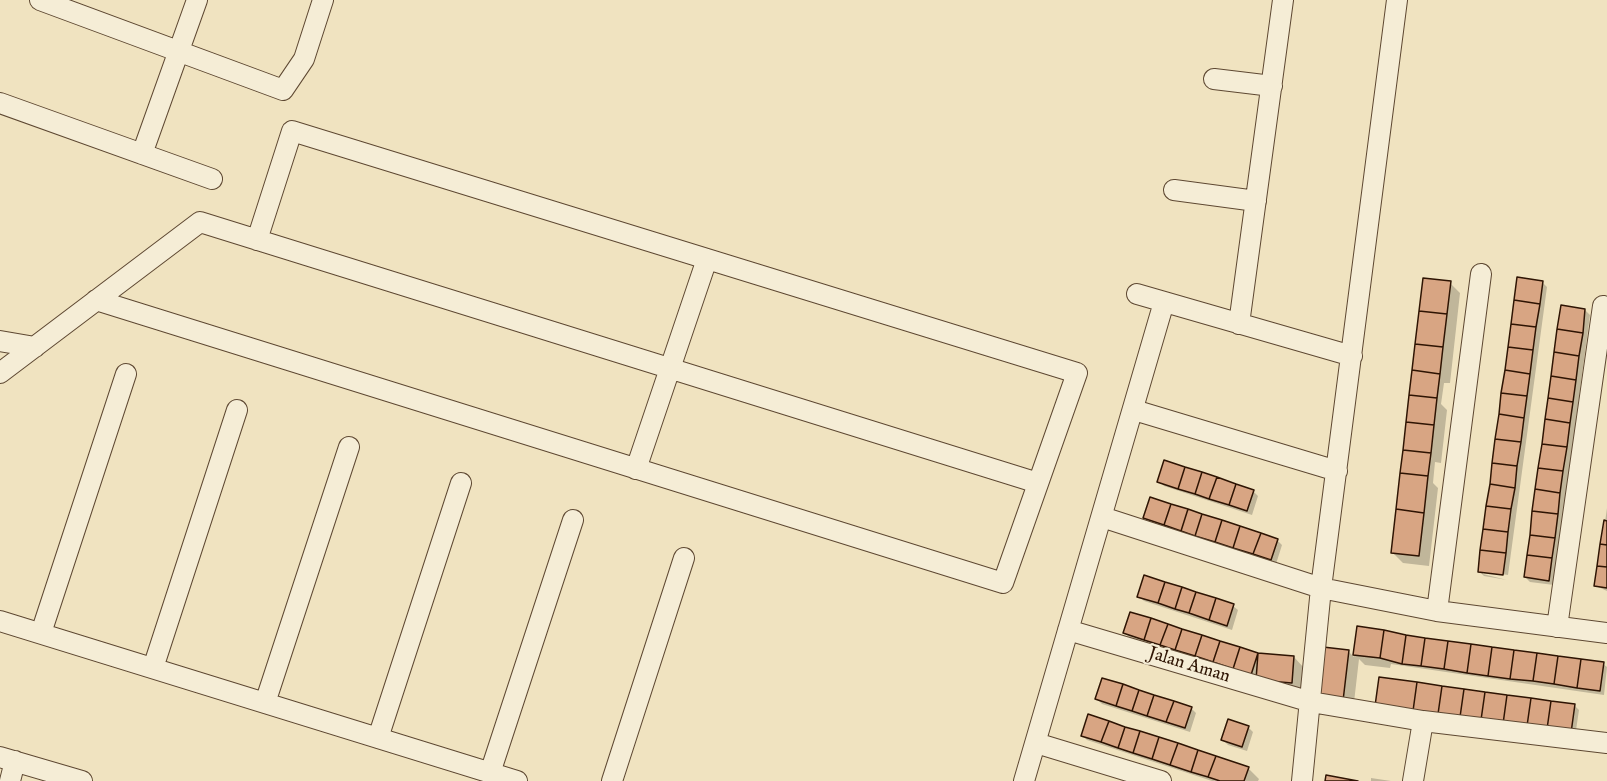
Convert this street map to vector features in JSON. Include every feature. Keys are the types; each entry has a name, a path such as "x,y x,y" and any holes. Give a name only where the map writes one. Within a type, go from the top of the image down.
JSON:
{"street":[{"path":"40,0 283,90 304,59 323,0"},
{"path":"142,154 198,0"},
{"path":"1239,324 1283,0"},
{"path":"1302,781 1321,588 1397,0"},
{"path":"1214,79 1272,86"},
{"path":"0,103 212,179"},
{"path":"96,300 1003,583 1077,373 292,131 256,240"},
{"path":"1174,190 1256,201"},
{"path":"0,373 200,222 1038,483"},
{"path":"636,469 707,259"},
{"path":"1437,611 1481,274"},
{"path":"1137,294 1352,356"},
{"path":"1024,781 1164,302"},
{"path":"1557,627 1603,306"},
{"path":"0,341 35,347"},
{"path":"41,633 126,374"},
{"path":"153,668 237,410"},
{"path":"1134,410 1337,471"},
{"path":"265,703 349,447"},
{"path":"378,738 461,483"},
{"path":"1102,517 1321,588 1437,611 1607,633"},
{"path":"490,773 573,520"},
{"path":"612,781 684,558"},
{"path":"0,621 517,781"},
{"name":"Jalan Aman","path":"1068,630 1311,702 1423,721 1607,743"},
{"path":"1413,781 1423,721"},
{"path":"1036,743 1161,781"},
{"path":"10,781 7,759 82,781"}],"building":[{"path":"1517,277 1543,281 1540,304 1514,300"},
{"path":"1423,278 1451,281 1447,314 1419,311"},
{"path":"1514,300 1540,304 1536,327 1511,324"},
{"path":"1561,305 1585,309 1583,333 1557,329"},
{"path":"1419,311 1447,314 1443,347 1415,344"},
{"path":"1511,324 1536,327 1533,350 1508,347"},
{"path":"1557,329 1583,333 1579,356 1554,352"},
{"path":"1415,344 1443,347 1440,374 1412,370"},
{"path":"1508,347 1533,350 1530,374 1505,370"},
{"path":"1554,352 1579,356 1576,380 1551,376"},
{"path":"1412,370 1440,374 1437,398 1409,395"},
{"path":"1505,370 1530,374 1527,396 1501,393"},
{"path":"1551,376 1576,380 1573,402 1548,398"},
{"path":"1501,393 1527,396 1524,418 1499,414"},
{"path":"1409,395 1437,398 1434,425 1406,422"},
{"path":"1548,398 1573,402 1570,423 1545,419"},
{"path":"1499,414 1524,418 1521,442 1495,439"},
{"path":"1545,419 1570,423 1567,447 1542,444"},
{"path":"1406,422 1434,425 1431,453 1403,450"},
{"path":"1495,439 1521,442 1517,466 1492,463"},
{"path":"1542,444 1567,447 1563,471 1538,468"},
{"path":"1403,450 1431,453 1428,476 1400,473"},
{"path":"1164,460 1185,467 1178,489 1157,482"},
{"path":"1492,463 1517,466 1515,488 1490,484"},
{"path":"1185,467 1202,472 1195,494 1178,489"},
{"path":"1538,468 1563,471 1560,493 1535,489"},
{"path":"1202,472 1217,477 1209,499 1195,494"},
{"path":"1400,473 1428,476 1424,513 1396,509"},
{"path":"1217,477 1236,484 1229,505 1209,499"},
{"path":"1236,484 1254,490 1247,511 1229,505"},
{"path":"1490,484 1515,488 1511,509 1486,506"},
{"path":"1535,489 1560,493 1558,514 1532,511"},
{"path":"1150,497 1171,504 1164,525 1143,518"},
{"path":"1171,504 1188,509 1181,531 1164,525"},
{"path":"1486,506 1511,509 1508,532 1483,529"},
{"path":"1188,509 1202,514 1195,536 1181,531"},
{"path":"1396,509 1424,513 1419,556 1391,553"},
{"path":"1532,511 1558,514 1555,538 1530,535"},
{"path":"1202,514 1222,520 1215,542 1195,536"},
{"path":"1222,520 1240,526 1233,548 1215,542"},
{"path":"1604,520 1607,521 1607,545 1600,544"},
{"path":"1240,526 1261,533 1253,554 1233,548"},
{"path":"1483,529 1508,532 1506,553 1480,550"},
{"path":"1261,533 1278,539 1271,560 1253,554"},
{"path":"1530,535 1555,538 1552,558 1527,555"},
{"path":"1600,544 1607,545 1607,567 1597,566"},
{"path":"1480,550 1506,553 1503,575 1478,572"},
{"path":"1527,555 1552,558 1549,581 1524,577"},
{"path":"1597,566 1607,567 1607,588 1594,586"},
{"path":"1144,575 1165,582 1158,603 1137,597"},
{"path":"1165,582 1182,587 1175,609 1158,603"},
{"path":"1182,587 1196,592 1189,613 1175,609"},
{"path":"1196,592 1216,598 1209,620 1189,613"},
{"path":"1216,598 1234,604 1227,626 1209,620"},
{"path":"1130,612 1151,618 1144,640 1123,633"},
{"path":"1151,618 1168,624 1160,645 1144,640"},
{"path":"1168,624 1182,629 1175,650 1160,645"},
{"path":"1357,626 1384,630 1380,658 1353,655"},
{"path":"1182,629 1202,635 1195,656 1175,650"},
{"path":"1384,630 1406,635 1402,664 1380,658"},
{"path":"1202,635 1220,641 1213,662 1195,656"},
{"path":"1406,635 1425,638 1421,666 1402,664"},
{"path":"1425,638 1448,641 1444,669 1421,666"},
{"path":"1220,641 1240,647 1233,669 1213,662"},
{"path":"1448,641 1471,644 1467,673 1444,669"},
{"path":"1471,644 1492,647 1488,676 1467,673"},
{"path":"1240,647 1258,653 1251,675 1233,669"},
{"path":"1323,647 1349,650 1343,701 1316,698"},
{"path":"1492,647 1514,650 1510,679 1488,676"},
{"path":"1514,650 1537,653 1533,681 1510,679"},
{"path":"1258,653 1294,656 1292,683 1256,680"},
{"path":"1537,653 1558,656 1554,684 1533,681"},
{"path":"1558,656 1581,659 1577,688 1554,684"},
{"path":"1581,659 1604,662 1600,691 1577,688"},
{"path":"1379,677 1417,682 1413,711 1375,706"},
{"path":"1102,678 1123,684 1116,706 1095,699"},
{"path":"1417,682 1442,686 1438,714 1413,711"},
{"path":"1123,684 1139,690 1132,711 1116,706"},
{"path":"1442,686 1464,689 1460,717 1438,714"},
{"path":"1464,689 1485,692 1481,720 1460,717"},
{"path":"1139,690 1154,695 1147,716 1132,711"},
{"path":"1485,692 1507,695 1503,724 1481,720"},
{"path":"1154,695 1174,701 1166,722 1147,716"},
{"path":"1507,695 1531,698 1527,726 1503,724"},
{"path":"1531,698 1551,701 1547,729 1527,726"},
{"path":"1174,701 1192,707 1185,728 1166,722"},
{"path":"1551,701 1575,704 1571,733 1547,729"},
{"path":"1088,714 1109,721 1101,742 1081,736"},
{"path":"1228,719 1249,726 1242,747 1221,740"},
{"path":"1109,721 1125,727 1118,748 1101,742"},
{"path":"1125,727 1140,731 1133,753 1118,748"},
{"path":"1140,731 1159,737 1152,759 1133,753"},
{"path":"1159,737 1178,743 1170,765 1152,759"},
{"path":"1178,743 1198,750 1191,772 1170,765"},
{"path":"1198,750 1216,756 1208,777 1191,772"},
{"path":"1216,756 1249,767 1244,781 1220,781 1208,777"},
{"path":"1326,775 1358,781 1325,781"}]}
